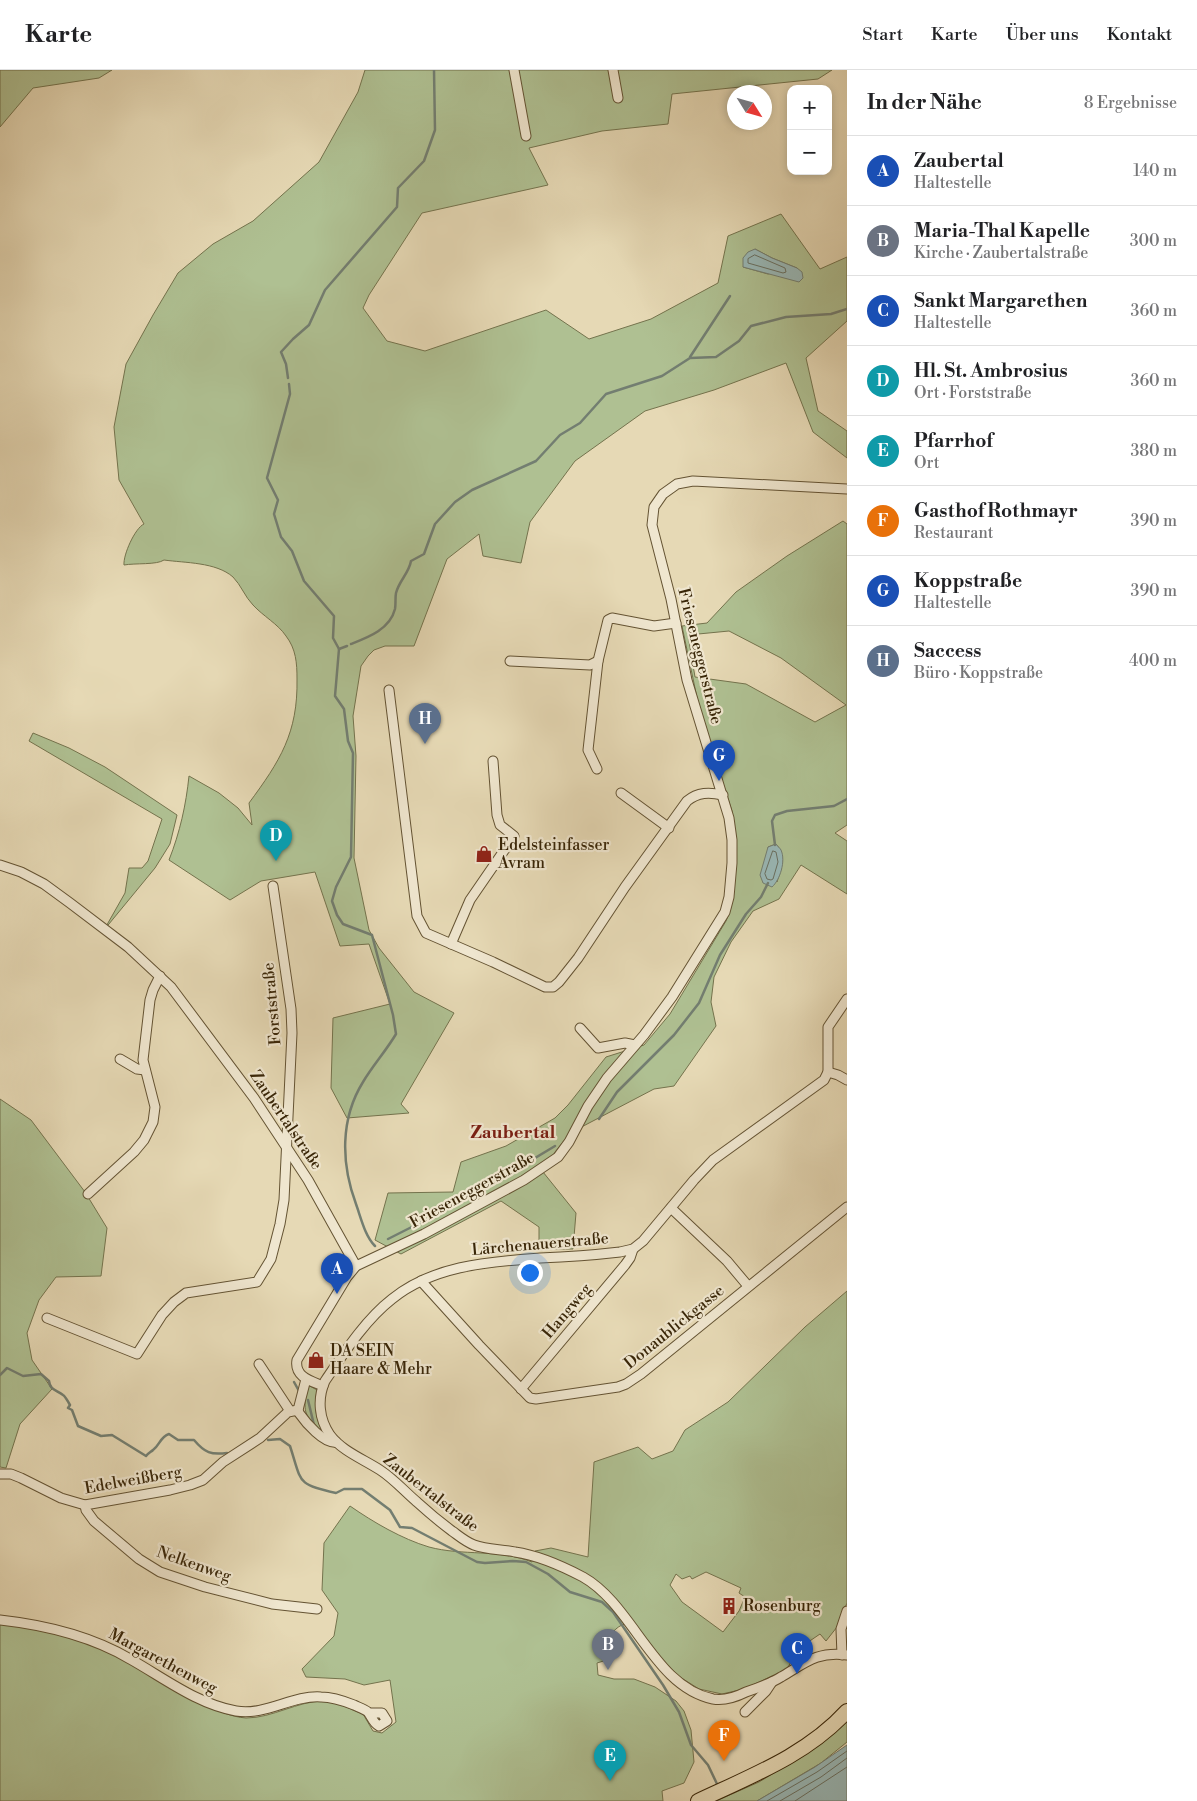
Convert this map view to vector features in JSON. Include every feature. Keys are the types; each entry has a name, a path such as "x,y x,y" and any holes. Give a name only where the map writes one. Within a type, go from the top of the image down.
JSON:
{"main road":[{"path":"698,1801 804,1748 824,1733 847,1710"}],"street":[{"path":"514,70 526,136"},
{"path":"613,70 618,98"},
{"name":"Frieseneggerstraße","path":"356,1266 424,1234 524,1180 560,1154 607,1078 672,997 727,908 731,876 732,840 729,818 690,691 676,623 652,525 654,507 667,490 677,484 693,481 847,489"},
{"path":"597,769 588,750 598,661 607,622 610,618 654,626 676,623"},
{"path":"510,661 590,665 598,661"},
{"path":"388,690 417,916 426,933 544,987 553,987 560,982 625,887 691,798 709,792 723,795"},
{"path":"452,944 470,900 514,836 500,825 497,815 493,761"},
{"path":"621,792 669,828"},
{"name":"Zaubertalstraße","path":"0,865 21,872 44,884 128,947 179,996 236,1073 287,1149 334,1225 356,1266"},
{"name":"Forststraße","path":"47,1318 137,1354 162,1315 180,1297 197,1291 257,1282 271,1260 284,1200 292,1019 273,886"},
{"path":"88,1194 134,1152 144,1140 153,1122 155,1107 143,1060 150,1000 160,976"},
{"path":"847,999 828,1027 828,1072 847,1080"},
{"path":"580,1028 593,1045 598,1048 626,1042 635,1045"},
{"path":"120,1059 137,1069 145,1070"},
{"name":"Lärchenauerstraße","path":"323,1386 348,1349 381,1308 399,1293 421,1281 458,1268 484,1263 606,1254 633,1249 643,1241 694,1180 714,1160 812,1090 824,1080 828,1072"},
{"name":"Donaublickgasse","path":"421,1281 528,1396 534,1399 624,1385 641,1374 847,1207"},
{"path":"671,1208 727,1261 748,1286"},
{"name":"Hangweg","path":"521,1389 625,1265 633,1249"},
{"path":"323,1386 306,1379 300,1374 297,1360 356,1266"},
{"path":"259,1364 294,1410 318,1434 330,1442 337,1442"},
{"path":"294,1410 306,1379"},
{"name":"Zaubertalstraße","path":"323,1386 320,1401 321,1416 327,1430 337,1442 394,1480 422,1507 469,1543 480,1547 526,1554 589,1580 618,1609 665,1669 694,1691 712,1699 725,1699 772,1682 809,1659 824,1655 845,1655"},
{"name":"Edelweißberg","path":"0,1474 11,1474 61,1498 85,1505 109,1502 190,1485 202,1480 260,1438 285,1414 294,1410"},
{"name":"Nelkenweg","path":"85,1505 88,1514 94,1521 139,1559 160,1572 205,1587 272,1604 317,1609"},
{"path":"845,1655 841,1629 847,1611"},
{"name":"Margarethenweg","path":"0,1620 57,1630 93,1642 131,1659 206,1701 226,1708 251,1712 293,1701 321,1697 353,1705 368,1713"},
{"path":"745,1712 766,1691 772,1682"}],"green space":[{"path":"0,70 112,70 99,78 33,88 0,127"},
{"path":"365,70 832,70 818,79 760,85 727,85 727,88 672,94 668,124 602,131 529,148 548,185 422,213 369,295 363,308 387,341 425,351 546,310 589,339 651,319 718,283 728,236 781,214 820,269 847,257 847,321 806,358 818,411 847,431 847,458 813,432 786,363 714,390 645,411 575,461 530,522 521,563 483,556 479,534 447,559 414,646 385,646 374,650 361,666 353,716 356,756 354,858 369,930 379,948 414,992 454,1013 401,1104 409,1113 347,1118 331,1088 333,1018 390,1004 369,944 340,946 315,872 261,881 230,900 169,860 182,818 189,776 219,793 238,808 252,825 249,803 278,760 285,746 294,715 297,679 294,651 283,632 253,605 236,580 226,572 200,564 164,560 156,563 124,565 125,555 130,542 144,524 119,480 114,427 126,364 178,273 213,244 253,221 319,162 358,92","holes":["755,249 797,268 768,274 743,267"]},
{"path":"843,521 847,524 847,825 835,833 847,841 847,894 801,865 779,899 753,911 731,942 714,977 711,1002 716,1026 674,1086 654,1089 570,1133 555,1152 543,1172 576,1213 573,1249 539,1249 539,1227 501,1201 401,1254 375,1240 388,1193 453,1192 461,1162 506,1146 555,1118 568,1105 606,1057 644,1045 670,1014 726,921 733,897 735,867 732,811 700,712 682,626 707,623 736,592 787,556","holes":["729,631 781,658 846,705 815,722 746,684 695,677 688,635","776,844 782,858 777,882 768,847"]},
{"path":"33,733 69,748 105,767 177,815 170,844 155,868 104,930 125,893 129,868 142,868 148,861 162,819 29,741"},
{"path":"0,1099 31,1120 85,1192 107,1228 101,1276 56,1277 39,1300 27,1333 32,1360 52,1389 20,1424 6,1468 0,1467"},
{"path":"847,1291 847,1603 837,1627 826,1641 820,1634 798,1649 787,1669 744,1689 722,1694 699,1689 680,1677 666,1664 634,1623 622,1625 613,1632 607,1639 610,1659 597,1663 598,1675 614,1679 634,1679 655,1687 676,1701 684,1711 691,1730 694,1762 684,1783 662,1791 663,1801 0,1801 0,1624 51,1632 87,1643 125,1661 213,1709 229,1715 246,1718 256,1717 304,1704 329,1701 363,1714 373,1731 382,1733 396,1722 390,1680 364,1685 345,1679 306,1677 302,1669 334,1636 338,1613 322,1590 324,1543 350,1506 388,1530 429,1547 442,1550 507,1555 532,1562 535,1551 551,1548 588,1557 594,1462 638,1447 652,1459 673,1451 685,1430 728,1402 805,1327","holes":["706,1572 741,1588 739,1593 745,1597 739,1611 723,1632 682,1602 670,1585 676,1574 682,1579 690,1576 692,1579"]},
{"path":"306,1384 317,1390 316,1413 323,1434 311,1421 306,1412"},
{"path":"847,1719 847,1742 821,1763 757,1801 716,1801 759,1782 802,1756"}],"water":[{"path":"755,249 797,268 802,272 803,278 799,282 743,267 743,258 748,252"},
{"path":"776,844 781,850 783,859 781,870 772,887 763,883 760,875 768,847"},
{"path":"847,1745 847,1801 757,1801 815,1767"}],"waterway":[{"path":"288,378 286,364 281,352 309,325 325,290 397,207 398,188 424,161 435,130 434,70"},
{"path":"690,357 730,296"},
{"path":"351,644 372,635 389,622 395,609 397,589 411,561 424,554 435,524 455,502 472,490 536,461 560,435 580,423 606,394 662,376 690,358 716,357 739,341 751,326 786,317 831,314 847,309"},
{"path":"289,384 290,394 267,478 278,500 274,514 281,537 292,551 304,581 334,616 333,638 339,649 335,696 344,709 348,741 353,753 351,857 336,887 332,901 337,915 343,924 372,935 393,1015 396,1034 355,1096 350,1111 345,1142 351,1189 366,1232 375,1246"},
{"path":"339,649 347,646"},
{"path":"775,845 772,821 775,815 787,811 834,806 847,799"},
{"path":"599,1119 617,1092 674,1035 699,1003 720,955 746,914 761,897 768,883"},
{"path":"388,1239 465,1200 555,1146"},
{"path":"0,1375 7,1368 23,1376 41,1374 49,1381 52,1388 66,1398 70,1405 68,1408 72,1410 78,1426 101,1436 112,1435 146,1456 169,1434 178,1440 194,1440 209,1452 217,1454 227,1453"},
{"path":"294,1382 299,1391"},
{"path":"308,1400 314,1425"},
{"path":"268,1440 280,1439 290,1446 299,1475 307,1484 336,1493 344,1489 362,1489 390,1510 400,1527 412,1528 477,1562 526,1562 548,1574 570,1592 602,1602 613,1612 663,1685 679,1712 691,1745 708,1765 718,1786"}],"place":[{"name":"Saccess","path":"425,744"},
{"name":"Koppstraße","path":"719,781"},
{"name":"Edelsteinfasser Avram","path":"484,854"},
{"name":"Hl. St. Ambrosius","path":"276,861"},
{"name":"Zaubertal","path":"337,1294"},
{"name":"DA SEIN Haare & Mehr","path":"316,1360"},
{"name":"Rosenburg","path":"729,1606"},
{"name":"Maria-Thal Kapelle","path":"608,1670"},
{"name":"Sankt Margarethen","path":"797,1674"},
{"name":"Gasthof Rothmayr","path":"724,1761"},
{"name":"Pfarrhof","path":"610,1781"}],"district":[{"name":"Zaubertal","path":"513,1132"}]}
